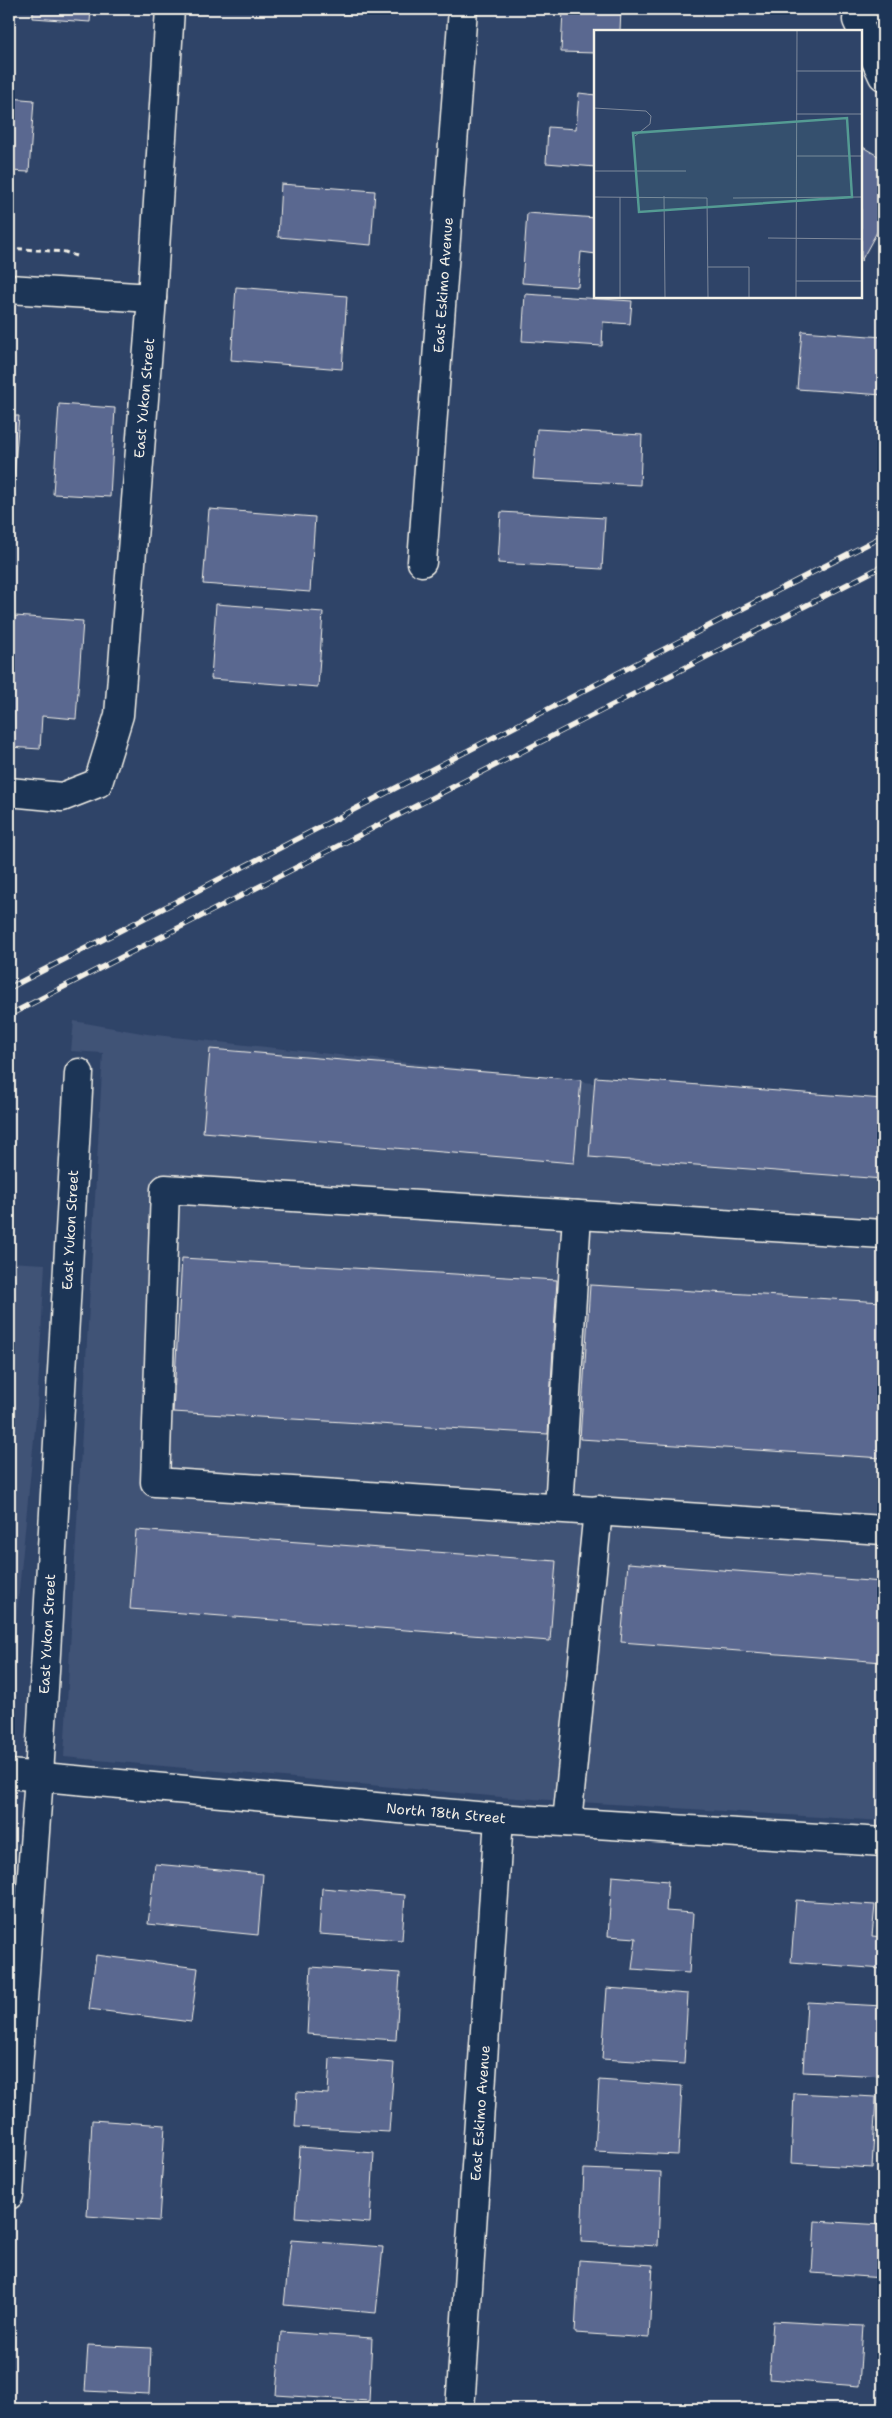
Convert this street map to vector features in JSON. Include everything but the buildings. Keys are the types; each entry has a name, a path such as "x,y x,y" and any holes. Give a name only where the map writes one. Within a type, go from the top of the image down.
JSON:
{"street":[{"name":"East Yukon Street","path":"9,792 62,796 98,783 118,715 152,298 170,9"},
{"name":"East Eskimo Avenue","path":"422,562 463,9"},
{"path":"863,14 883,76"},
{"path":"9,289 152,298"},
{"name":"East Yukon Street","path":"9,2195 39,1776 79,1073"},
{"path":"883,1234 165,1189 155,1482 883,1530"},
{"path":"559,1508 576,1215"},
{"path":"567,1822 598,1510"},
{"name":"North 18th Street","path":"9,1774 499,1818 883,1842"},
{"name":"East Eskimo Avenue","path":"460,2409 499,1818"}],"path":[{"path":"9,248 65,252 81,258"}],"shaded area":[{"path":"74,1021 147,1034 883,1115 883,1821 501,1797 64,1757 103,1053 71,1051"},
{"path":"9,1262 45,1264 37,1408 9,1693"}],"railway":[{"path":"9,988 883,536"},
{"path":"9,1015 883,566"}]}
